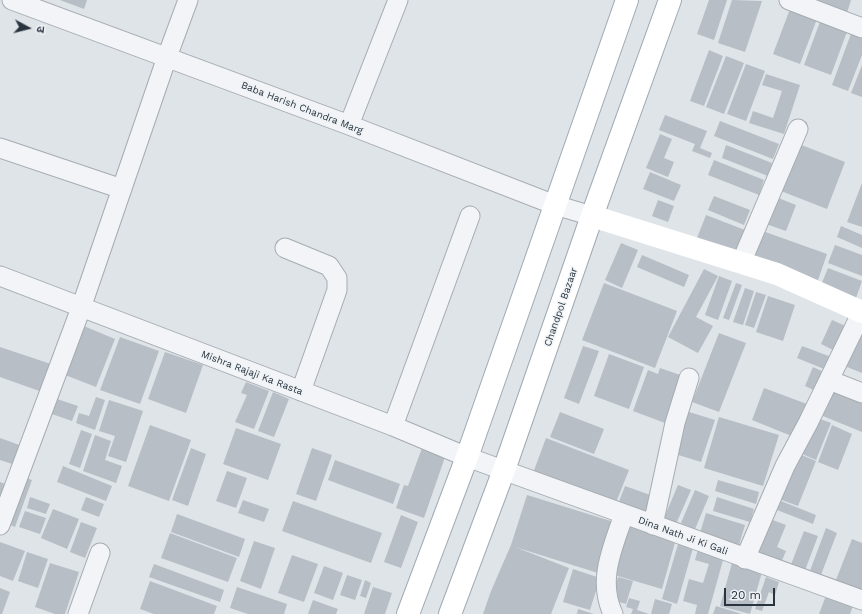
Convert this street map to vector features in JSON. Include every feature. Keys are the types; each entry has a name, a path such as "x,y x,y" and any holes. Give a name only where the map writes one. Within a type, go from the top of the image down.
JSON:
{"main road":[{"path":"408,614 467,457 627,0"},
{"name":"Chandpol Bazaar","path":"450,614 504,470 592,216 670,0"},
{"path":"592,216 777,274 862,312"}],"street":[{"name":"Baba Harish Chandra Marg","path":"12,0 349,125 555,205 592,216"},
{"path":"0,525 81,308 188,0"},
{"path":"349,125 398,0"},
{"path":"789,0 862,28"},
{"path":"741,263 798,129"},
{"path":"0,148 122,189"},
{"path":"393,426 470,216"},
{"path":"285,248 329,266 338,278 337,290 301,391"},
{"name":"Mishra Rajaji Ka Rasta","path":"0,276 504,470"},
{"path":"745,559 785,466 808,423 862,312"},
{"path":"653,525 675,423 689,378"},
{"path":"829,380 862,393"},
{"name":"Dina Nath Ji Ki Gali","path":"504,470 745,559 862,600"},
{"path":"613,614 607,594 605,579 608,563 624,514"},
{"path":"78,614 100,553"}],"building":[{"path":"60,0 87,0 84,9"},
{"path":"709,0 727,0 714,40 697,34"},
{"path":"732,0 762,1 745,52 718,43"},
{"path":"812,0 851,0 846,16"},
{"path":"790,9 817,19 800,64 773,54"},
{"path":"821,19 848,29 831,75 804,65"},
{"path":"852,31 862,35 862,55 848,91 832,85"},
{"path":"709,50 723,56 704,106 690,101"},
{"path":"726,56 744,63 724,114 706,107"},
{"path":"746,64 765,71 746,121 727,114"},
{"path":"862,65 862,97 851,93"},
{"path":"766,74 800,85 784,134 749,123 753,111 773,118 782,91 762,85"},
{"path":"665,115 707,131 700,148 712,153 710,158 692,151 695,144 659,130"},
{"path":"720,121 779,144 773,159 714,136"},
{"path":"660,134 672,139 664,158 674,162 668,177 646,168"},
{"path":"799,144 845,162 827,209 781,191"},
{"path":"726,145 772,163 768,176 722,158"},
{"path":"714,160 764,180 759,195 708,175"},
{"path":"650,172 681,185 674,201 643,189"},
{"path":"862,183 862,227 847,222"},
{"path":"714,196 750,210 744,225 708,210"},
{"path":"776,197 796,205 786,231 766,224"},
{"path":"658,200 674,206 668,222 652,216"},
{"path":"706,215 745,230 736,253 697,238"},
{"path":"841,226 862,235 862,248 837,237"},
{"path":"757,229 827,254 817,283 747,258"},
{"path":"621,243 638,250 622,288 605,280"},
{"path":"835,245 862,255 862,276 828,263"},
{"path":"642,255 689,275 684,287 637,267"},
{"path":"828,268 862,281 856,298 821,285"},
{"path":"704,269 718,276 696,317 713,326 698,353 668,337"},
{"path":"719,276 732,281 718,320 705,315"},
{"path":"604,283 677,311 655,368 582,340"},
{"path":"736,283 742,285 729,320 723,318"},
{"path":"745,288 754,291 743,325 733,322"},
{"path":"756,292 766,295 754,328 745,325"},
{"path":"768,296 795,305 783,341 756,332"},
{"path":"832,320 850,328 839,353 821,344"},
{"path":"862,321 862,373 842,365"},
{"path":"79,324 115,339 96,387 60,373"},
{"path":"719,333 746,343 719,412 692,402"},
{"path":"120,337 159,351 140,404 100,390"},
{"path":"583,346 599,351 579,404 564,398"},
{"path":"802,346 834,358 829,371 797,358"},
{"path":"0,347 54,365 45,393 0,377"},
{"path":"165,352 203,365 186,413 148,399"},
{"path":"609,354 644,367 629,409 594,396"},
{"path":"813,367 828,374 820,393 805,386"},
{"path":"660,368 683,376 665,423 633,411 648,370 658,374"},
{"path":"246,382 269,391 254,429 235,422 247,395 241,393"},
{"path":"764,388 807,404 794,437 752,420"},
{"path":"828,388 862,401 862,432 818,414"},
{"path":"273,392 289,399 274,437 258,431"},
{"path":"51,397 78,406 72,421 46,412"},
{"path":"96,397 105,400 95,430 76,423 79,413 89,416"},
{"path":"109,400 143,411 126,462 108,456 115,436 99,431"},
{"path":"686,411 715,420 701,462 672,453"},
{"path":"560,412 604,429 594,454 550,437"},
{"path":"719,417 779,435 763,486 704,468"},
{"path":"815,417 831,423 816,460 800,453"},
{"path":"150,425 191,440 169,501 128,486"},
{"path":"832,425 852,434 838,470 818,462"},
{"path":"236,428 281,444 268,480 223,464"},
{"path":"81,430 92,434 80,468 69,464"},
{"path":"95,435 111,441 105,460 122,466 116,483 83,471"},
{"path":"0,438 25,447 18,466 0,460"},
{"path":"546,438 629,470 615,505 533,473"},
{"path":"191,448 206,454 188,506 172,500"},
{"path":"312,448 332,455 316,501 296,494"},
{"path":"422,448 445,457 424,518 396,508 404,485 408,486"},
{"path":"797,453 816,461 798,506 779,499"},
{"path":"335,460 400,484 393,504 328,480"},
{"path":"63,466 112,486 106,501 57,482"},
{"path":"227,471 247,478 236,508 216,501"},
{"path":"21,476 32,480 15,527 4,522"},
{"path":"718,480 759,492 756,504 715,491"},
{"path":"0,482 11,486 0,513"},
{"path":"678,485 691,490 676,524 664,518"},
{"path":"625,486 656,497 649,515 618,504"},
{"path":"695,490 709,496 695,529 681,523"},
{"path":"527,495 614,522 598,573 515,547 569,568 551,614 483,614 491,591 511,545"},
{"path":"30,497 50,504 46,514 27,508"},
{"path":"86,497 104,504 99,517 81,510"},
{"path":"717,497 754,509 750,522 713,511"},
{"path":"243,500 269,509 264,522 238,513"},
{"path":"293,501 382,533 371,563 282,531"},
{"path":"781,501 816,515 813,524 777,510"},
{"path":"53,509 79,519 67,549 41,538"},
{"path":"25,511 46,518 40,534 19,527"},
{"path":"706,513 745,525 739,545 700,533"},
{"path":"177,514 245,539 239,557 171,532"},
{"path":"401,515 418,522 401,568 384,562"},
{"path":"770,519 786,525 777,547 786,551 781,563 757,553"},
{"path":"81,522 97,528 85,558 70,552"},
{"path":"625,524 676,539 662,589 611,574"},
{"path":"826,528 837,533 819,580 808,576"},
{"path":"804,531 818,536 804,573 790,567"},
{"path":"170,533 237,558 228,582 161,558"},
{"path":"852,539 862,543 862,596 834,585"},
{"path":"254,541 275,548 261,589 240,581"},
{"path":"0,542 25,551 13,581 0,576"},
{"path":"678,544 693,548 677,604 662,599"},
{"path":"699,546 725,553 708,614 695,614 697,605 683,601 689,579 703,583 709,564 695,560"},
{"path":"27,552 48,559 38,588 18,581"},
{"path":"292,555 318,564 304,602 278,593"},
{"path":"50,563 79,572 65,614 55,614 35,607"},
{"path":"732,563 762,572 750,614 720,606"},
{"path":"154,564 224,590 220,602 149,577"},
{"path":"324,566 343,573 333,600 314,593"},
{"path":"573,569 600,578 590,610 563,602"},
{"path":"347,575 362,580 355,600 340,595"},
{"path":"618,577 633,581 626,604 611,600"},
{"path":"766,577 779,582 775,595 769,592 762,611 755,609"},
{"path":"365,580 371,583 366,598 360,596"},
{"path":"150,581 217,606 214,614 154,614 140,609"},
{"path":"237,587 287,604 284,614 248,614 230,608"},
{"path":"373,587 392,593 385,614 364,614"},
{"path":"0,588 10,592 2,614 0,614"},
{"path":"827,593 854,603 850,614 819,614"},
{"path":"629,598 640,601 637,610 649,614 631,614 633,609 626,607"},
{"path":"655,599 672,604 669,614 651,614"},
{"path":"313,600 338,609 336,614 308,614"},
{"path":"716,606 742,614 713,614"},
{"path":"578,609 594,614 577,614"}]}
